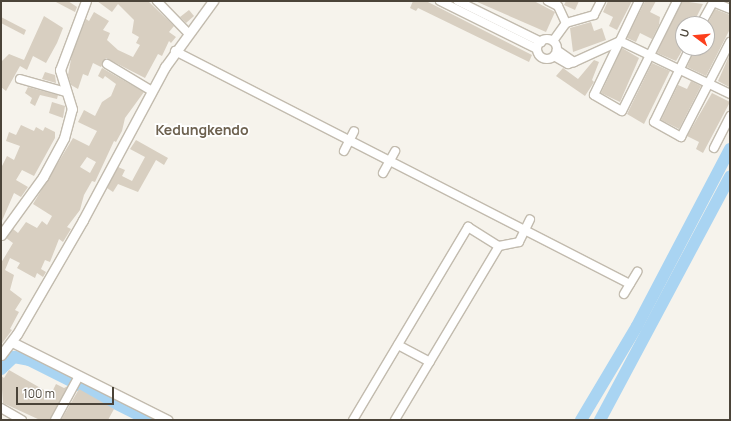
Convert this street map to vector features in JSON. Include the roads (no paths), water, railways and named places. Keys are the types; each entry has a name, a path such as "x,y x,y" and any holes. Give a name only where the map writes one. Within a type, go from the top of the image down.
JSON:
{"street":[{"path":"1,235 43,177 64,138 72,109 60,75 62,62 86,1"},
{"path":"157,1 188,33"},
{"path":"1,356 12,342 175,52 213,1"},
{"path":"440,1 539,45 553,41 566,23 594,15 601,1"},
{"path":"458,1 539,45 546,59 556,53"},
{"path":"548,1 559,4 566,23"},
{"path":"639,1 594,97 622,111 676,1"},
{"path":"705,16 713,2 730,9"},
{"path":"553,41 556,53 574,62 620,42 680,69 730,94"},
{"path":"686,56 654,122 668,131 684,136 730,42"},
{"path":"599,50 611,60"},
{"path":"175,52 630,284"},
{"path":"107,64 152,91"},
{"path":"20,79 66,92"},
{"path":"714,148 730,116"},
{"path":"344,151 354,131"},
{"path":"384,173 395,151"},
{"path":"353,420 468,227 500,246 519,242 530,219"},
{"path":"395,420 500,246"},
{"path":"624,294 637,272"},
{"path":"12,342 77,379 168,420"},
{"path":"398,345 430,362"},
{"path":"55,420 77,379"},
{"path":"1,408 8,417 22,420"}],"waterway":[{"path":"581,420 637,326 730,149"},
{"path":"600,420 730,177"},
{"path":"1,369 14,357 29,360 149,420"}],"district":[{"name":"Kedungkendo","path":"202,130"}]}
